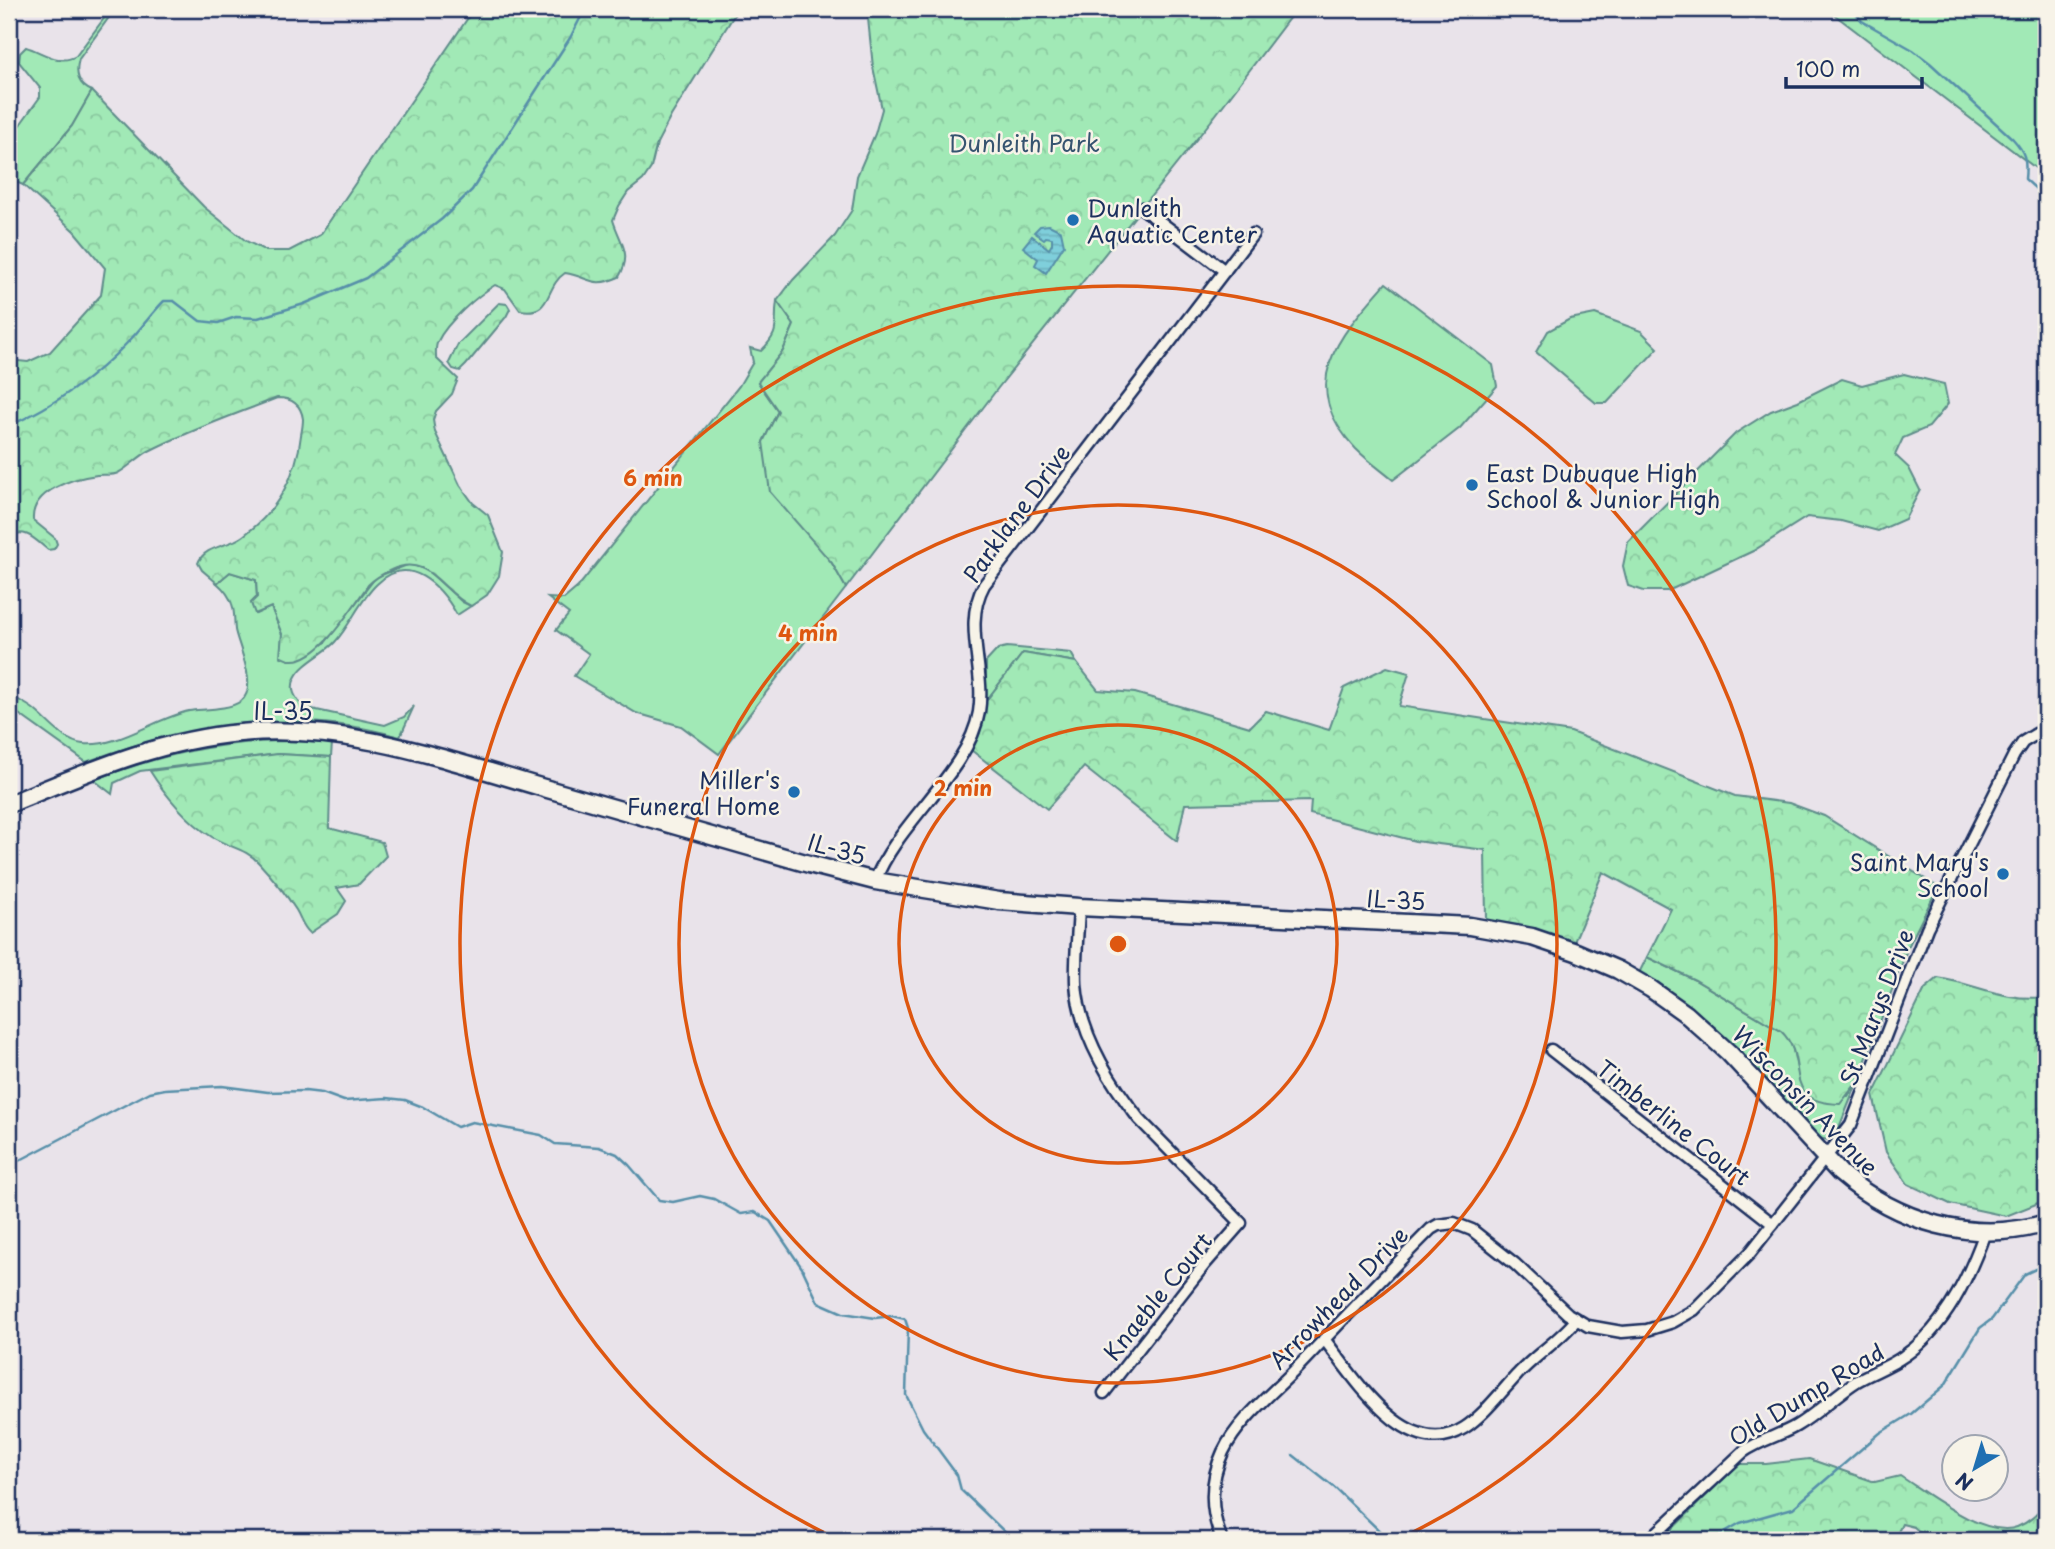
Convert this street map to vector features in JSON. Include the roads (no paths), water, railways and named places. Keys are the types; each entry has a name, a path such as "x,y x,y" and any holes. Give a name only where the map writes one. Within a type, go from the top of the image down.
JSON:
{"main road":[{"name":"IL-35","path":"9,804 127,756 186,740 240,733 319,732 391,744 875,881 965,897 1079,907 1421,923 1502,930 1559,945 1597,960 1665,998"},
{"name":"Wisconsin Avenue","path":"1665,998 1695,1021 1729,1053 1855,1186 1893,1210 1948,1228 2012,1230 2046,1223"}],"street":[{"path":"1142,208 1225,271"},
{"name":"Parklane Drive","path":"875,881 885,856 955,763 974,730 979,711 979,693 974,617 975,604 984,584 1253,234"},
{"name":"St Marys Drive","path":"1826,1158 1851,1125 1927,928 2014,755 2024,742 2046,728"},
{"name":"Knaeble Court","path":"1079,907 1076,984 1082,1013 1095,1049 1125,1102 1139,1119 1241,1223 1104,1394"},
{"name":"Timberline Court","path":"1551,1050 1773,1224"},
{"name":"Arrowhead Drive","path":"1222,1540 1215,1521 1212,1499 1214,1475 1224,1450 1244,1422 1430,1229 1447,1223 1464,1226 1534,1280 1576,1320 1588,1326 1622,1332 1647,1330 1673,1322 1693,1310 1721,1284 1750,1254 1826,1158"},
{"name":"Old Dump Road","path":"1649,1540 1743,1452 1762,1440 1795,1426 1859,1380 1903,1357 1917,1346 1938,1322 1961,1288 1974,1263 1985,1231"},
{"path":"1324,1339 1354,1377 1391,1416 1413,1432 1434,1438 1447,1437 1469,1425 1522,1369 1576,1320"}],"water":[{"path":"1049,225 1061,231 1064,245 1046,273 1035,265 1038,259 1023,247 1032,236 1049,249 1052,238 1044,239 1034,232 1040,226"}],"waterway":[{"path":"9,426 57,400 87,379 128,342 164,301 174,301 200,321 218,323 236,317 258,318 304,304 366,278 442,219 472,190 570,38 585,9"},
{"path":"1852,9 1862,21 1913,50 1930,63 2013,139 2024,157 2025,179 2046,198"},
{"path":"9,1166 150,1092 222,1086 268,1092 322,1093 344,1101 387,1098 405,1100 457,1127 472,1122 541,1135 555,1144 599,1147 617,1154 659,1200 673,1202 700,1196 714,1199 741,1214 755,1212 770,1221 802,1268 818,1302 843,1313 905,1319 908,1328 906,1395 923,1429 957,1475 961,1490 1013,1540"},
{"path":"1711,1540 1740,1523 1793,1508 1880,1433 1911,1414 1945,1385 1980,1328 1992,1319 2025,1274 2046,1264"},
{"path":"1293,1455 1335,1488 1389,1540"}],"place":[{"name":"Dunleith Aquatic Center","path":"1073,220"},
{"name":"East Dubuque High School & Junior High","path":"1472,485"},
{"name":"Miller's Funeral Home","path":"794,792"},
{"name":"Saint Mary's School","path":"2003,874"}],"park label":[{"name":"Dunleith Park","path":"1024,142"}]}
